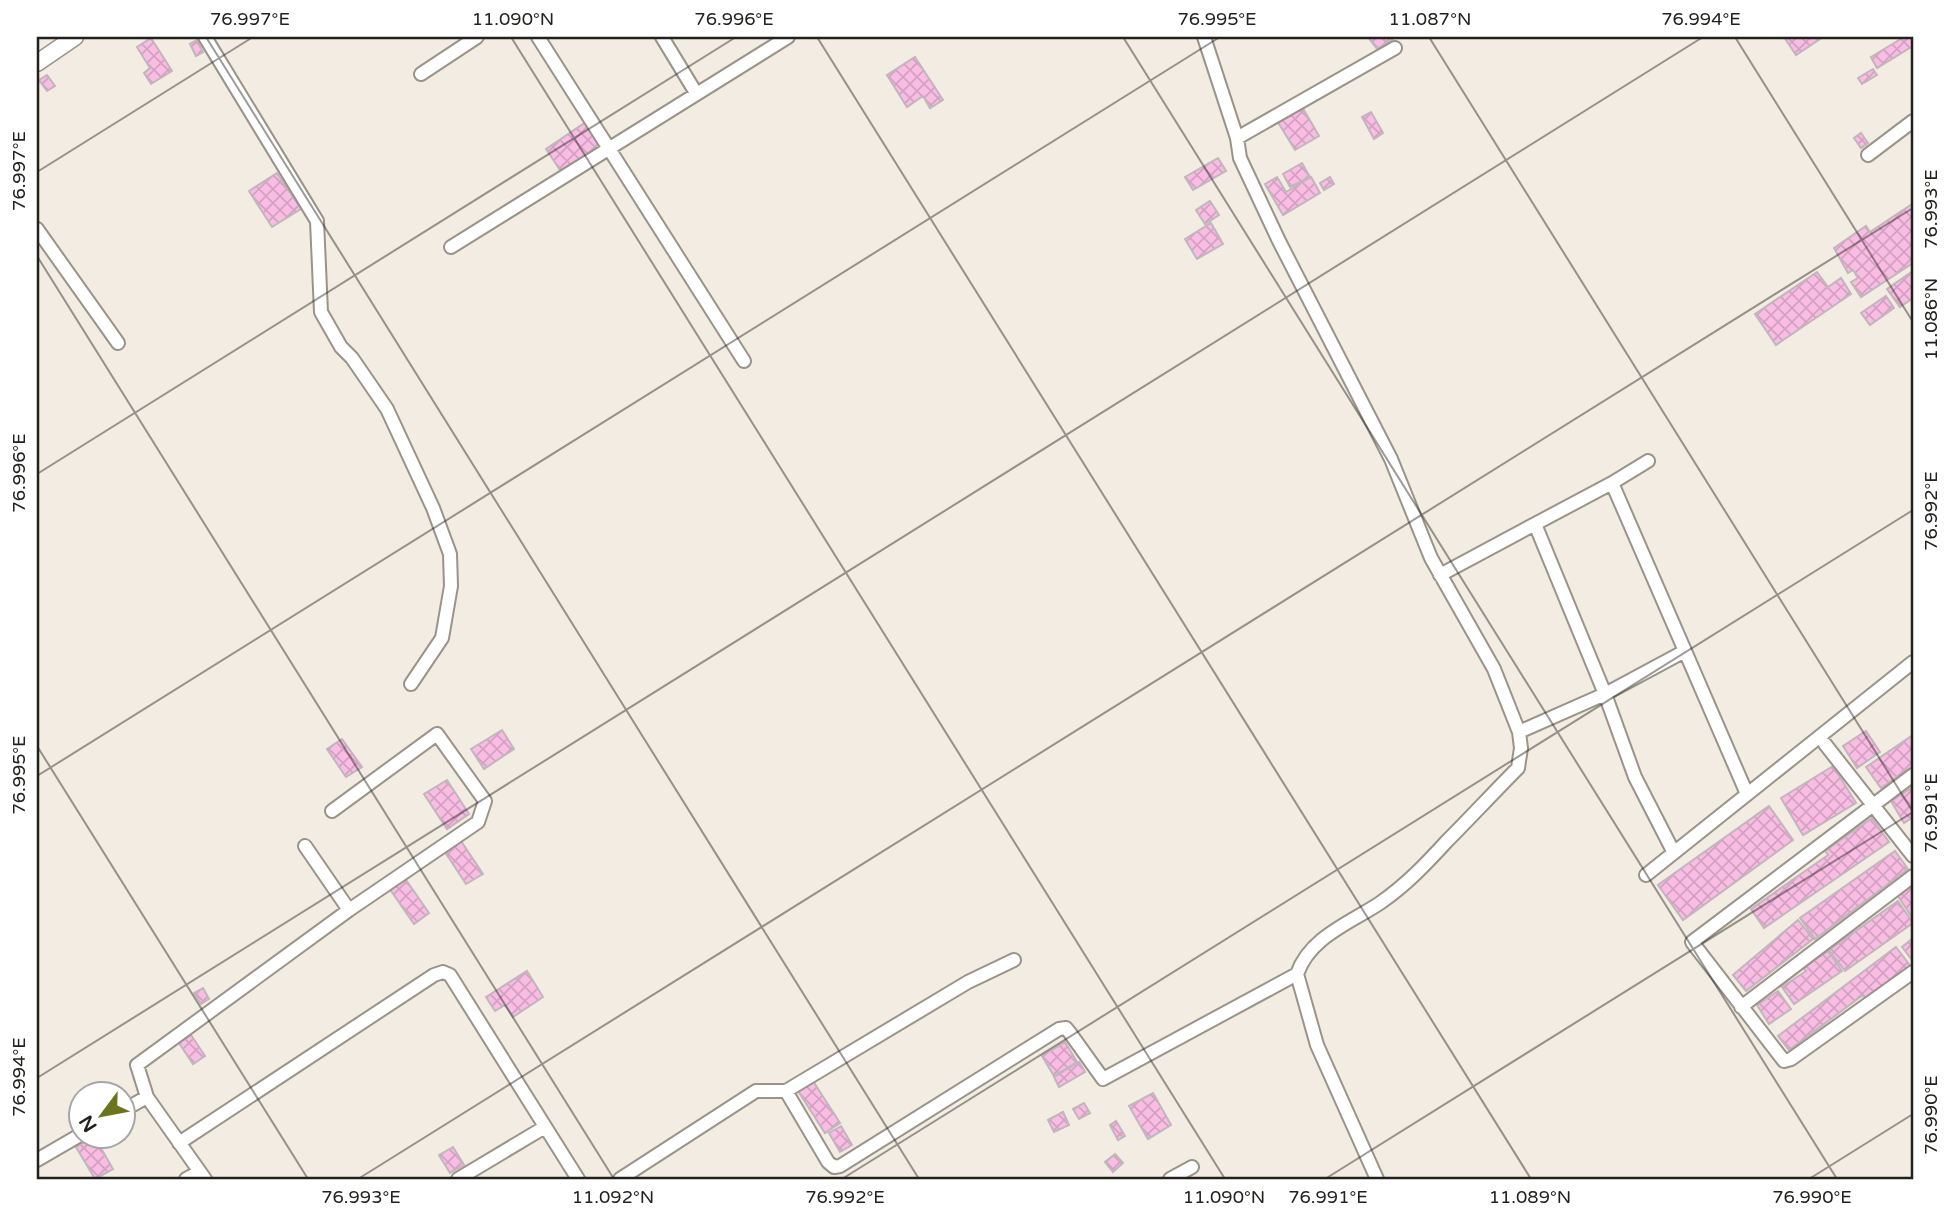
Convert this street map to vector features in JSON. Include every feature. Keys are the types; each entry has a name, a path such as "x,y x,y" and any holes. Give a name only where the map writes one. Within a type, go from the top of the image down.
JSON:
{"street":[{"path":"37,63 75,37"},
{"path":"205,37 317,221 321,312 341,347 352,358 387,408 433,508 450,554 451,586 442,638 411,684"},
{"path":"421,74 477,37"},
{"path":"538,37 744,360"},
{"path":"662,37 696,93"},
{"path":"452,247 788,37"},
{"path":"786,1091 828,1163 834,1167 1059,1029 1066,1028 1103,1079 1297,974 1307,955 1337,927 1379,904 1411,880 1518,768 1521,748 1519,732 1494,669 1431,558 1391,459 1279,241 1240,158 1237,138 1203,37"},
{"path":"1237,138 1395,48"},
{"path":"1868,155 1913,121"},
{"path":"37,229 118,343"},
{"path":"1440,575 1648,461"},
{"path":"1612,483 1747,794"},
{"path":"1535,524 1636,777 1674,853"},
{"path":"1519,732 1605,694 1685,651"},
{"path":"1646,875 1913,662"},
{"path":"186,1179 202,1176 147,1097 138,1065 349,910 478,822 485,801 437,734 332,811"},
{"path":"1825,744 1913,856"},
{"path":"1913,775 1692,942 1780,1059 1787,1060 1913,972"},
{"path":"305,846 349,910"},
{"path":"1741,1007 1913,876"},
{"path":"620,1179 755,1091 786,1091 968,982 1014,960"},
{"path":"179,1143 434,975 443,972 450,975 578,1179"},
{"path":"1297,974 1317,1045 1377,1179"},
{"path":"136,1103 147,1097"},
{"path":"458,1179 545,1127"},
{"path":"37,1160 66,1143"},
{"path":"1170,1179 1192,1167"}],"building":[{"path":"1368,37 1396,37 1377,49"},
{"path":"1784,37 1823,37 1796,55"},
{"path":"1904,37 1913,37 1913,46 1877,68 1871,57"},
{"path":"151,38 172,71 151,84 144,73 150,68 137,47"},
{"path":"197,40 203,52 196,56 190,44"},
{"path":"915,57 943,100 930,108 923,96 907,107 887,75"},
{"path":"1873,69 1877,75 1862,84 1858,78"},
{"path":"47,75 55,86 47,91 39,80"},
{"path":"1301,105 1319,136 1295,150 1276,119"},
{"path":"1371,112 1383,133 1374,139 1362,117"},
{"path":"589,120 603,142 592,149 594,152 562,173 546,149"},
{"path":"1861,133 1868,143 1861,148 1854,138"},
{"path":"1218,158 1226,171 1193,190 1185,177"},
{"path":"1302,163 1310,177 1290,187 1283,174"},
{"path":"277,173 301,209 272,227 249,191"},
{"path":"1277,177 1286,192 1311,177 1320,193 1283,215 1265,184"},
{"path":"1330,177 1334,184 1324,190 1320,183"},
{"path":"1210,201 1219,215 1205,224 1196,210"},
{"path":"1912,204 1913,263 1861,297 1851,282 1858,278 1853,270 1848,273 1834,248 1866,226 1870,232"},
{"path":"1211,223 1223,244 1197,259 1185,239"},
{"path":"1913,271 1913,298 1900,307 1887,289"},
{"path":"1817,272 1828,287 1841,278 1851,294 1776,345 1755,314"},
{"path":"1886,296 1894,308 1870,325 1861,313"},
{"path":"502,730 514,749 484,769 471,749"},
{"path":"1866,731 1880,752 1857,768 1843,746"},
{"path":"1913,735 1913,766 1881,788 1866,767"},
{"path":"342,739 362,767 346,777 327,749"},
{"path":"1833,766 1856,803 1803,835 1781,798"},
{"path":"447,780 469,814 447,829 424,794"},
{"path":"1913,787 1913,817 1904,823 1891,801"},
{"path":"1769,806 1793,840 1683,920 1658,885"},
{"path":"1872,818 1889,842 1764,928 1751,909 1828,855 1825,851"},
{"path":"459,838 483,874 466,884 443,849"},
{"path":"1895,851 1908,869 1815,939 1800,918"},
{"path":"404,877 429,913 414,924 389,888"},
{"path":"1913,885 1913,919 1898,896"},
{"path":"1898,901 1913,923 1845,971 1829,950"},
{"path":"1798,920 1813,939 1746,991 1733,975"},
{"path":"1913,938 1913,961 1902,947"},
{"path":"1896,947 1912,968 1867,1001 1863,995 1789,1050 1778,1036"},
{"path":"1828,951 1842,971 1794,1004 1782,987 1806,971 1803,968"},
{"path":"527,971 543,997 513,1017 505,1005 495,1011 486,997"},
{"path":"203,988 209,999 201,1004 194,993"},
{"path":"1778,991 1791,1009 1769,1024 1757,1005"},
{"path":"191,1035 205,1056 193,1064 179,1043"},
{"path":"1065,1042 1077,1062 1054,1076 1042,1056"},
{"path":"1079,1062 1085,1072 1059,1087 1054,1077"},
{"path":"813,1081 840,1123 825,1133 798,1091"},
{"path":"1153,1093 1171,1125 1148,1139 1129,1106"},
{"path":"1084,1103 1090,1113 1079,1119 1073,1109"},
{"path":"1063,1112 1069,1125 1054,1132 1048,1120"},
{"path":"1116,1121 1125,1136 1118,1140 1110,1125"},
{"path":"841,1126 852,1145 840,1152 829,1133"},
{"path":"453,1147 464,1165 450,1173 439,1155"},
{"path":"78,1150 102,1150 113,1169 95,1179"},
{"path":"1115,1154 1123,1163 1113,1172 1105,1162"}]}
